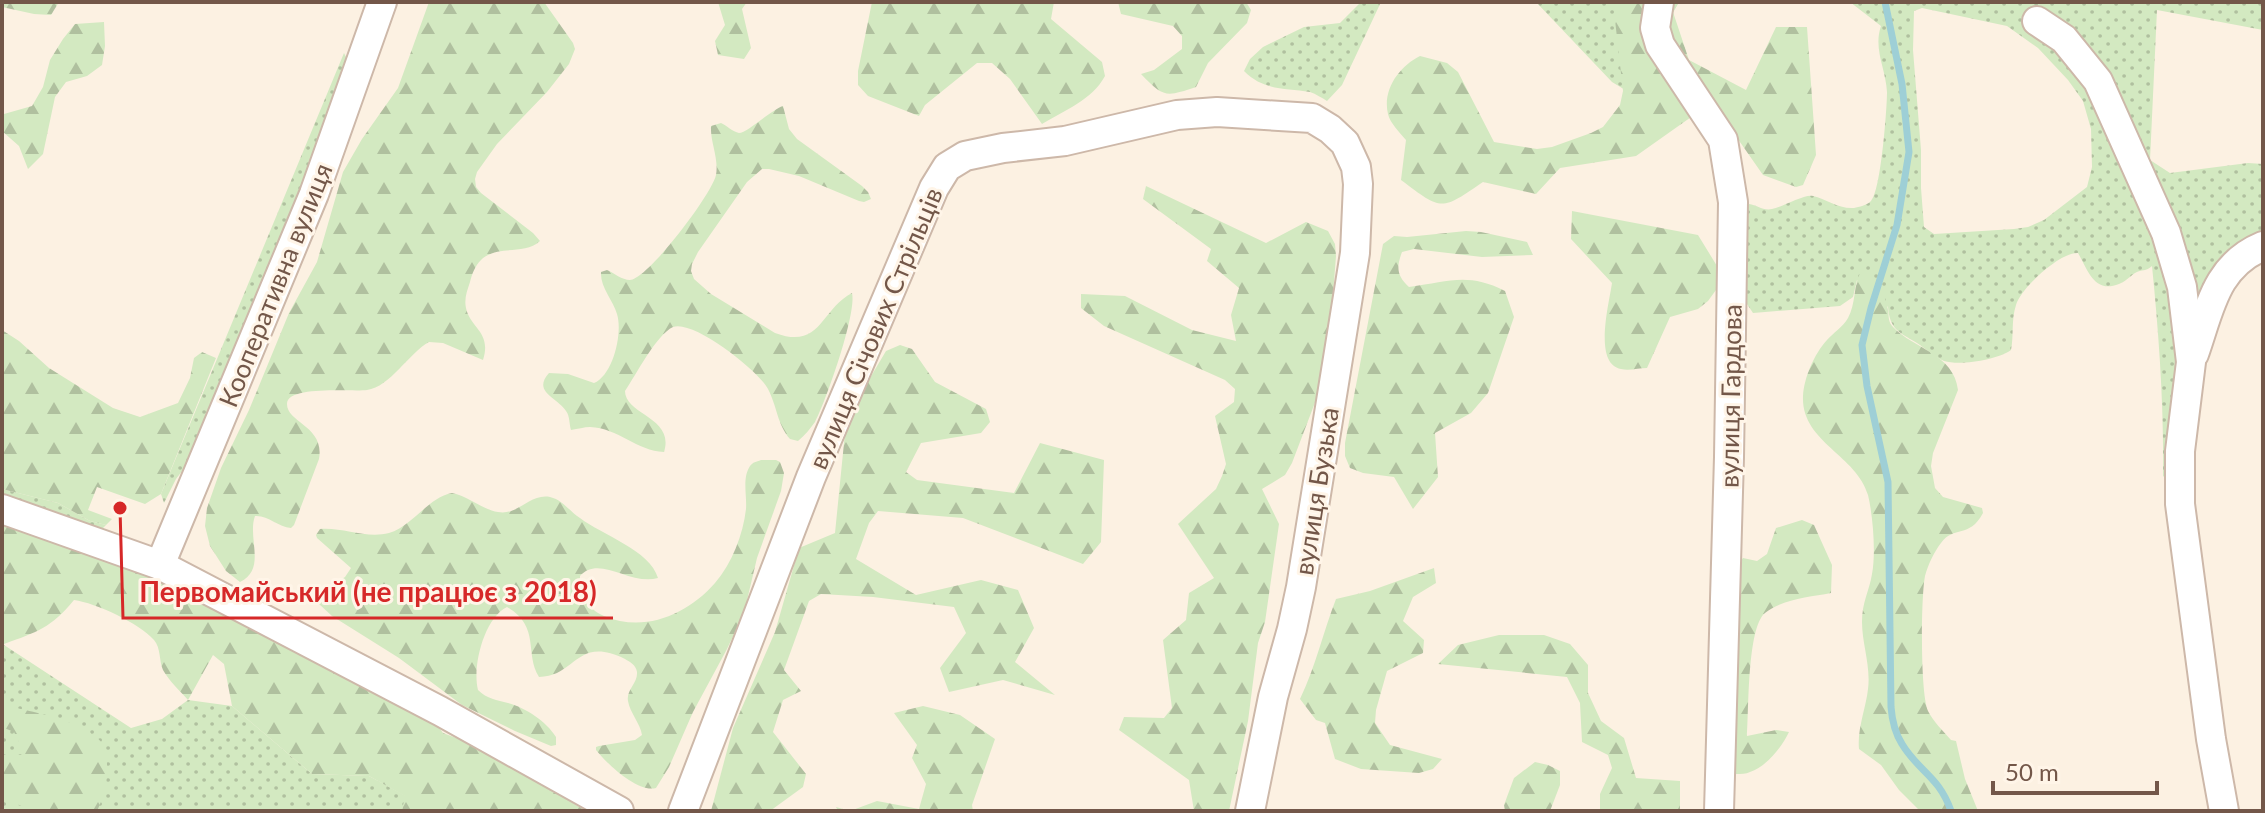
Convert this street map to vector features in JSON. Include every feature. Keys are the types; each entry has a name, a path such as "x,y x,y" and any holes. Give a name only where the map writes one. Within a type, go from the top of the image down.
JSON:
{"street":[{"name":"Кооперативна вулиця","path":"160,565 314,194 382,2"},
{"name":"вулиця Гардова","path":"1659,2 1655,28 1660,45 1723,140 1733,202 1719,811"},
{"path":"2037,21 2064,39 2083,61 2098,81 2110,106 2166,233 2182,287 2191,362"},
{"name":"вулиця Січових Стрільців","path":"683,811 811,477 934,188 947,167 965,156 1003,148 1065,141 1177,115 1217,112 1312,118 1345,143 1356,167"},
{"name":"вулиця Бузька","path":"1250,811 1273,697 1301,587 1355,253 1358,207 1356,167"},
{"path":"2224,811 2211,739 2180,504 2180,451 2191,362 2221,279 2248,252 2263,246"},
{"path":"2,509 160,565 440,711 619,811"}],"green space":[{"path":"2,2 59,2 51,15 2,7"},
{"path":"429,2 544,2 573,43 575,49 569,64 497,144 475,179 481,193 540,241 526,248 487,255 474,270 465,305 485,343 483,360 443,343 429,342 375,388 309,392 290,398 287,404 289,410 317,439 319,459 291,528 255,516 255,561 248,576 240,582 226,571 210,546 205,526 207,508 221,468 289,313 317,262 343,172 398,88"},
{"path":"718,2 747,2 742,9 751,48 744,59 718,55 715,41 725,25"},
{"path":"872,2 1054,2 1051,19 1102,62 1105,76 1093,92 1042,124 1010,79 992,63 977,63 925,105 919,116 868,96 858,85"},
{"path":"1118,2 1246,2 1251,10 1247,23 1208,63 1196,87 1171,94 1155,88 1141,74 1154,70 1182,49 1182,36 1173,26 1121,14"},
{"path":"1361,2 1381,2 1342,85 1327,101 1310,92 1267,85 1244,71 1250,59 1263,47 1304,27 1340,23"},
{"path":"1536,2 1679,2 1667,23 1647,103 1612,82"},
{"path":"1613,2 1679,2 1673,12 1689,60 1746,90 1776,27 1807,27 1816,155 1803,185 1796,187 1763,175 1733,132 1694,115 1636,156 1560,168 1536,194 1483,182 1442,204 1425,197 1401,180 1406,140 1389,117 1388,96 1394,79 1420,56 1447,63 1458,72 1494,142 1537,149 1552,147 1603,127 1620,105 1623,91"},
{"path":"1850,2 2263,2 2263,30 2157,10 2150,160 2170,173 2248,163 2263,164 2263,236 2233,252 2173,464 2163,477 2163,424 2152,266 2119,284 2103,286 2093,279 2078,253 2061,258 2042,272 2019,298 2011,350 1997,357 1969,362 1944,361 1900,333 1893,326 1888,307 1857,280 1853,297 1840,306 1753,313 1745,301 1743,265 1749,204 1772,209 1813,196 1854,208 1871,201 1875,194 1887,101 1878,43 1881,26","holes":["1922,8 2007,26 2038,48 2083,101 2091,129 2092,167 2087,187 2044,220 2028,227 1934,234 1924,227 1913,50 1914,11"]},
{"path":"104,22 102,65 87,76 66,82 55,97 43,154 28,169 19,146 2,131 4,114 32,106 43,87 50,60 75,24"},
{"path":"344,53 350,65 350,76 189,462 164,503 161,494"},
{"path":"783,106 789,129 797,139 862,186 871,199 859,201 799,176 762,169 747,182 698,252 691,271 694,279 711,294 775,333 790,337 811,332 841,300 852,293 845,337 815,422 798,441 790,439 782,427 768,389 752,371 709,338 682,327 673,327 660,338 625,391 633,406 663,431 664,452 645,448 600,428 571,430 567,413 543,385 549,373 568,374 594,383 601,379 611,363 619,322 601,272 607,270 627,280 639,276 692,216 716,175 711,126 721,123 739,133 743,132"},
{"path":"1146,186 1266,243 1306,222 1328,231 1335,244 1327,371 1292,463 1285,475 1262,489 1279,524 1248,721 1229,811 1194,811 1189,780 1119,730 1124,717 1164,718 1172,708 1163,640 1186,620 1189,593 1214,578 1178,524 1216,489 1222,476 1226,464 1215,416 1234,402 1235,389 1225,380 1104,326 1081,308 1081,294 1125,296 1192,330 1236,341 1231,315 1239,288 1207,261 1211,249 1143,199"},
{"path":"1572,211 1698,235 1717,266 1716,290 1698,309 1670,317 1647,368 1621,369 1612,365 1607,356 1605,332 1612,283 1571,239"},
{"path":"1466,231 1527,242 1533,255 1482,257 1414,249 1402,252 1399,271 1409,287 1458,280 1492,285 1505,291 1514,317 1488,393 1471,413 1435,433 1438,477 1413,509 1394,477 1350,468 1345,456 1345,443 1383,244 1394,236"},
{"path":"1861,271 1876,282 1883,293 1891,325 1941,360 1955,378 1958,390 1933,453 1931,466 1935,488 1943,497 1982,508 1983,513 1972,526 1946,538 1928,567 1923,603 1922,666 1928,711 1951,740 1956,741 1965,779 1978,811 1920,811 1899,790 1881,765 1859,749 1869,680 1862,622 1873,565 1870,504 1862,481 1811,425 1803,396 1818,352 1851,313"},
{"path":"2,330 49,368 113,408 140,417 178,403 190,378 194,358 202,352 216,358 161,494 145,504 97,487 88,510 112,519 106,525 90,521 58,503 2,489"},
{"path":"900,345 912,349 935,382 986,409 990,422 981,433 921,443 906,472 917,480 1014,493 1040,443 1104,460 1101,542 1083,564 963,518 878,511 869,523 856,559 916,595 981,580 1018,590 1034,628 1015,662 1055,695 1003,680 949,692 940,668 966,633 954,607 821,594 809,601 784,670 801,691 783,700 773,732 806,774 803,787 770,811 711,811 733,728 775,632 799,548 835,533 846,423 851,410 886,351"},
{"path":"761,460 780,462 784,473 781,491 757,558 744,613 656,788 632,782 596,750 599,746 635,740 642,735 628,701 637,672 625,659 609,653 586,654 561,671 539,677 528,632 518,615 507,607 492,621 478,657 478,690 535,716 556,737 556,745 551,746 462,705 319,604 329,587 345,577 351,568 317,538 320,529 372,535 389,533 435,500 452,493 498,512 512,511 536,498 550,497 559,501 589,524 636,551 646,559 658,578 637,578 606,569 588,570 580,576 581,589 589,605 598,613 619,621 634,623 664,618 704,594 727,567 745,519 748,471 752,464"},
{"path":"2,489 58,503 90,521 106,525 101,530 2,496"},
{"path":"2,518 51,534 58,544 162,570 411,689 443,733 541,770 566,799 586,811 402,811 405,796 369,776 312,774 232,706 224,664 213,655 188,700 165,674 156,643 138,627 94,605 74,600 50,623 2,647"},
{"path":"1802,520 1814,525 1832,565 1831,593 1780,605 1765,613 1759,622 1752,652 1747,736 1776,730 1789,732 1768,761 1748,773 1736,774 1727,754 1735,568 1743,558 1757,561 1767,554 1776,528"},
{"path":"1434,568 1436,583 1413,597 1403,621 1424,640 1423,653 1387,671 1375,723 1390,745 1442,759 1433,769 1419,773 1361,769 1335,759 1325,723 1316,720 1300,699 1336,599 1370,591"},
{"path":"1499,635 1544,635 1570,644 1588,665 1588,693 1601,721 1624,738 1636,778 1680,781 1680,811 1600,811 1600,794 1612,768 1608,755 1582,742 1580,703 1567,677 1438,664 1458,645"},
{"path":"4,645 131,728 162,719 188,700 232,706 312,774 369,776 406,796 402,811 2,811"},
{"path":"4,705 61,719 100,740 106,750 107,774 97,811 36,811 2,799 2,755 25,755 14,732 2,727"},
{"path":"923,706 960,715 995,739 972,805 973,811 850,811 877,801 919,809 926,784 912,758 917,745 894,713"},
{"path":"1535,762 1560,771 1560,785 1550,811 1505,811 1504,805 1514,778"}],"waterway":[{"path":"1885,2 1902,84 1909,152 1897,225 1862,345 1867,386 1888,482 1891,707 1900,740 1941,790 1951,811"}],"place":[{"name":"Первомайський (не працює з 2018)","path":"120,508"}]}
